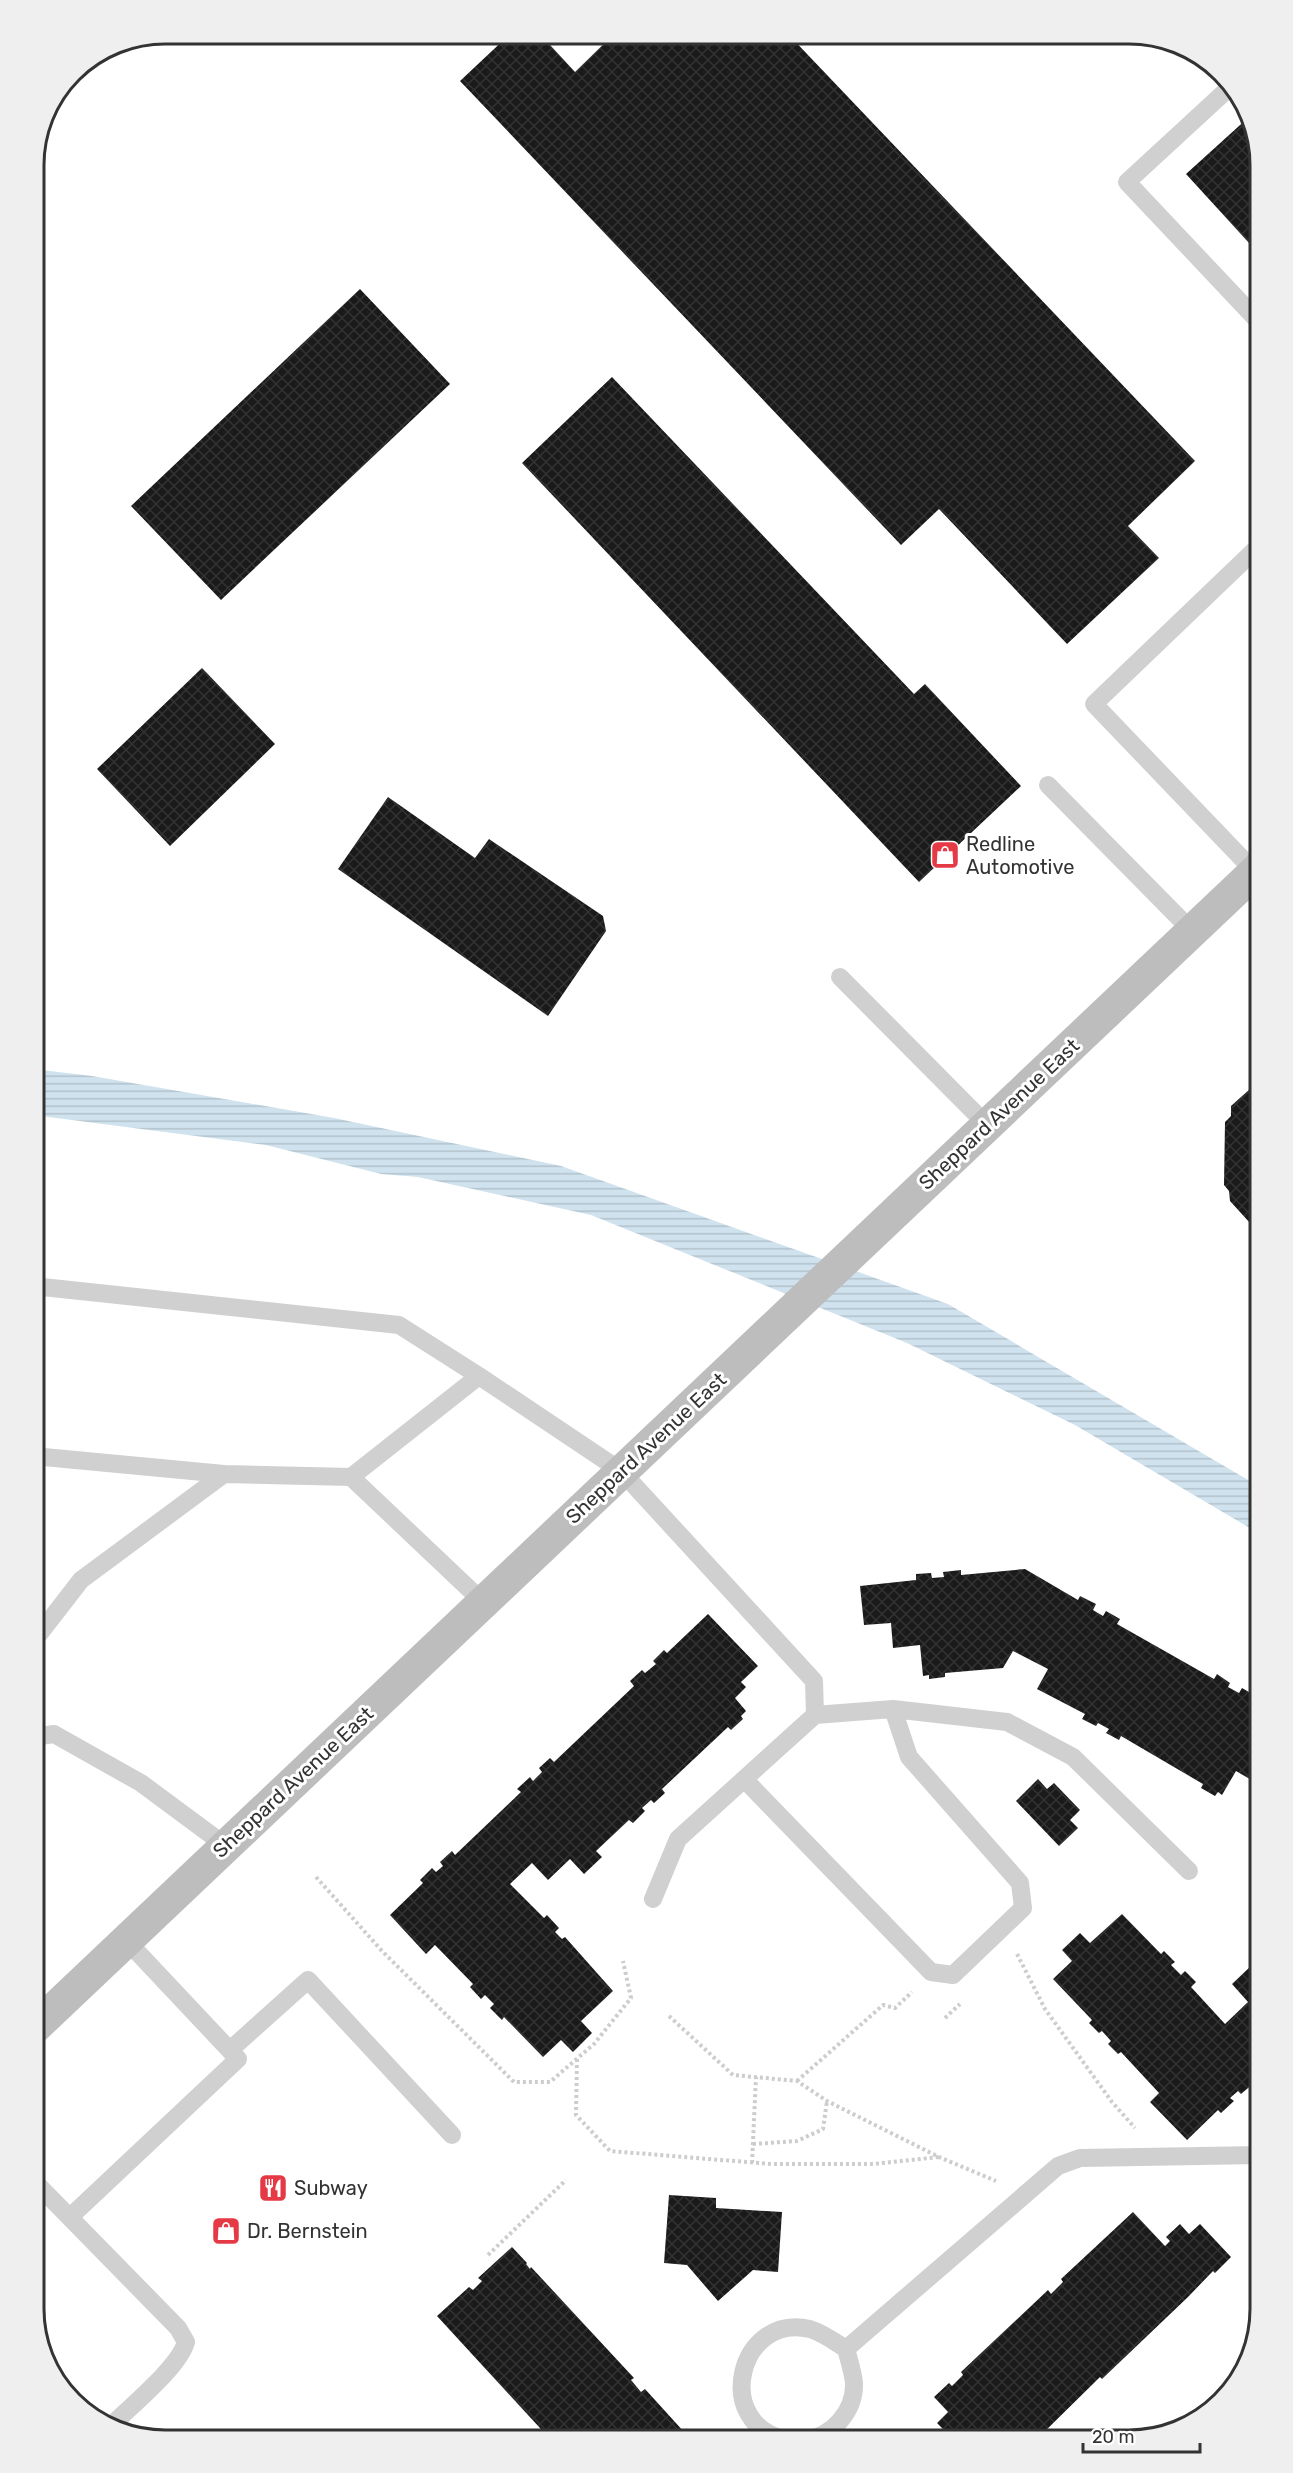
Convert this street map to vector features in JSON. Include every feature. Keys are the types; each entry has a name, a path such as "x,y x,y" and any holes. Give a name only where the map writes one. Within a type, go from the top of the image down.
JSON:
{"main road":[{"name":"Sheppard Avenue East","path":"44,2018 1250,877"}],"lane":[{"path":"1225,92 1127,182 1250,312"},
{"path":"1250,555 1094,704 1250,861"},
{"path":"1048,785 1192,932"},
{"path":"840,977 987,1125"},
{"path":"44,1287 399,1325 621,1471 814,1681 814,1715"},
{"path":"44,1457 224,1474 351,1477 479,1376"},
{"path":"44,1628 81,1580 224,1474"},
{"path":"351,1477 483,1602"},
{"path":"744,1779 931,1972 953,1975 1023,1908 1020,1883 909,1757 893,1709"},
{"path":"654,1899 678,1839 814,1715 893,1709 1007,1722 1073,1757 1189,1871"},
{"path":"44,1735 54,1734 141,1783 226,1846"},
{"path":"70,2217 238,2059 126,1940"},
{"path":"230,2050 308,1980 452,2135"},
{"path":"846,2349 1058,2166 1080,2158 1250,2155"},
{"path":"44,2191 178,2328 186,2342 183,2352 173,2364 117,2419"},
{"path":"763,2430 748,2414 741,2396 740,2378 746,2360 757,2344 772,2334 790,2329 809,2329 826,2336 846,2349 854,2383 851,2401 843,2418 831,2430"}],"path":[{"path":"316,1877 382,1951 514,2082 550,2082 594,2044 631,1998 623,1961"},
{"path":"1015,1950 1045,2009 1112,2102 1159,2156"},
{"path":"797,2081 884,2005 894,2008 931,1972"},
{"path":"669,2016 733,2075 797,2081 827,2101 939,2157 1024,2194"},
{"path":"577,2058 576,2115 610,2151 752,2163 873,2164 939,2157"},
{"path":"752,2163 756,2077"},
{"path":"753,2144 797,2141 823,2129 827,2101"},
{"path":"488,2255 566,2180"}],"water":[{"path":"44,1070 92,1076 334,1118 561,1166 948,1304 1250,1481 1250,1528 1075,1425 907,1343 591,1215 418,1177 381,1174 266,1145 44,1116"}],"building":[{"path":"499,44 549,44 575,72 604,44 797,44 1195,461 1128,526 1159,558 1067,644 939,509 901,545 460,81"},
{"path":"1242,123 1250,164 1250,244 1186,174"},
{"path":"360,289 450,384 221,600 131,506"},
{"path":"612,377 914,694 925,684 1021,786 919,882 522,463"},
{"path":"202,668 275,744 170,846 97,769"},
{"path":"388,797 475,858 489,839 603,916 606,931 548,1016 338,869"},
{"path":"1250,1089 1250,1223 1230,1201 1229,1191 1224,1185 1225,1122 1231,1116 1231,1106"},
{"path":"1025,1569 1078,1600 1080,1596 1096,1604 1093,1610 1103,1616 1106,1611 1120,1619 1117,1624 1214,1679 1217,1674 1230,1683 1228,1687 1239,1693 1242,1688 1250,1693 1250,1779 1236,1771 1222,1795 1218,1792 1215,1796 1201,1788 1203,1784 1121,1736 1119,1740 1106,1733 1109,1729 1098,1723 1096,1726 1082,1719 1085,1714 1037,1689 1048,1669 1013,1651 1003,1668 945,1673 945,1677 929,1679 929,1675 923,1676 920,1645 893,1648 891,1623 864,1625 860,1586 916,1580 916,1574 931,1573 932,1578 944,1577 943,1572 961,1570 961,1575"},
{"path":"708,1614 758,1666 741,1682 746,1687 735,1698 746,1711 741,1716 743,1719 731,1730 728,1727 662,1789 665,1793 654,1803 651,1800 642,1808 645,1811 633,1823 629,1820 596,1851 602,1857 584,1874 570,1859 548,1880 532,1863 510,1884 544,1918 547,1915 559,1928 555,1932 562,1939 565,1937 613,1991 581,2021 592,2033 573,2052 561,2040 543,2057 504,2017 502,2020 490,2008 494,2004 485,1995 481,1999 470,1987 473,1984 435,1945 426,1954 390,1915 423,1883 420,1880 432,1868 436,1872 443,1866 440,1862 452,1851 455,1855 521,1792 517,1789 530,1777 533,1781 542,1772 539,1768 550,1758 554,1762 634,1686 630,1681 642,1670 645,1673 656,1664 653,1661 664,1650 667,1653"},
{"path":"1038,1779 1047,1789 1054,1783 1080,1810 1070,1820 1078,1828 1059,1846 1016,1801"},
{"path":"1122,1914 1161,1954 1164,1951 1175,1962 1171,1965 1181,1975 1185,1971 1196,1982 1191,1987 1225,2024 1248,2002 1232,1984 1250,1967 1250,2086 1241,2094 1238,2091 1230,2098 1234,2101 1221,2113 1218,2110 1187,2140 1150,2102 1159,2093 1121,2052 1118,2054 1108,2044 1111,2041 1102,2031 1099,2033 1089,2023 1092,2020 1053,1979 1072,1961 1062,1950 1080,1933 1090,1943"},
{"path":"669,2195 716,2198 716,2208 782,2212 778,2272 753,2270 718,2301 687,2265 664,2263"},
{"path":"1133,2212 1165,2246 1170,2241 1166,2237 1180,2224 1189,2234 1200,2224 1231,2257 1215,2273 1213,2271 1046,2430 944,2430 937,2423 948,2412 934,2397 949,2383 952,2386 963,2375 961,2372 1048,2290 1051,2294 1063,2282 1061,2279"},
{"path":"512,2247 530,2269 531,2267 634,2378 631,2380 641,2392 645,2389 682,2430 541,2429 437,2316 469,2287 473,2290 482,2281 478,2278"}],"place":[{"name":"Redline Automotive","path":"945,855"},
{"name":"Subway","path":"273,2188"},
{"name":"Dr. Bernstein","path":"226,2231"}]}
